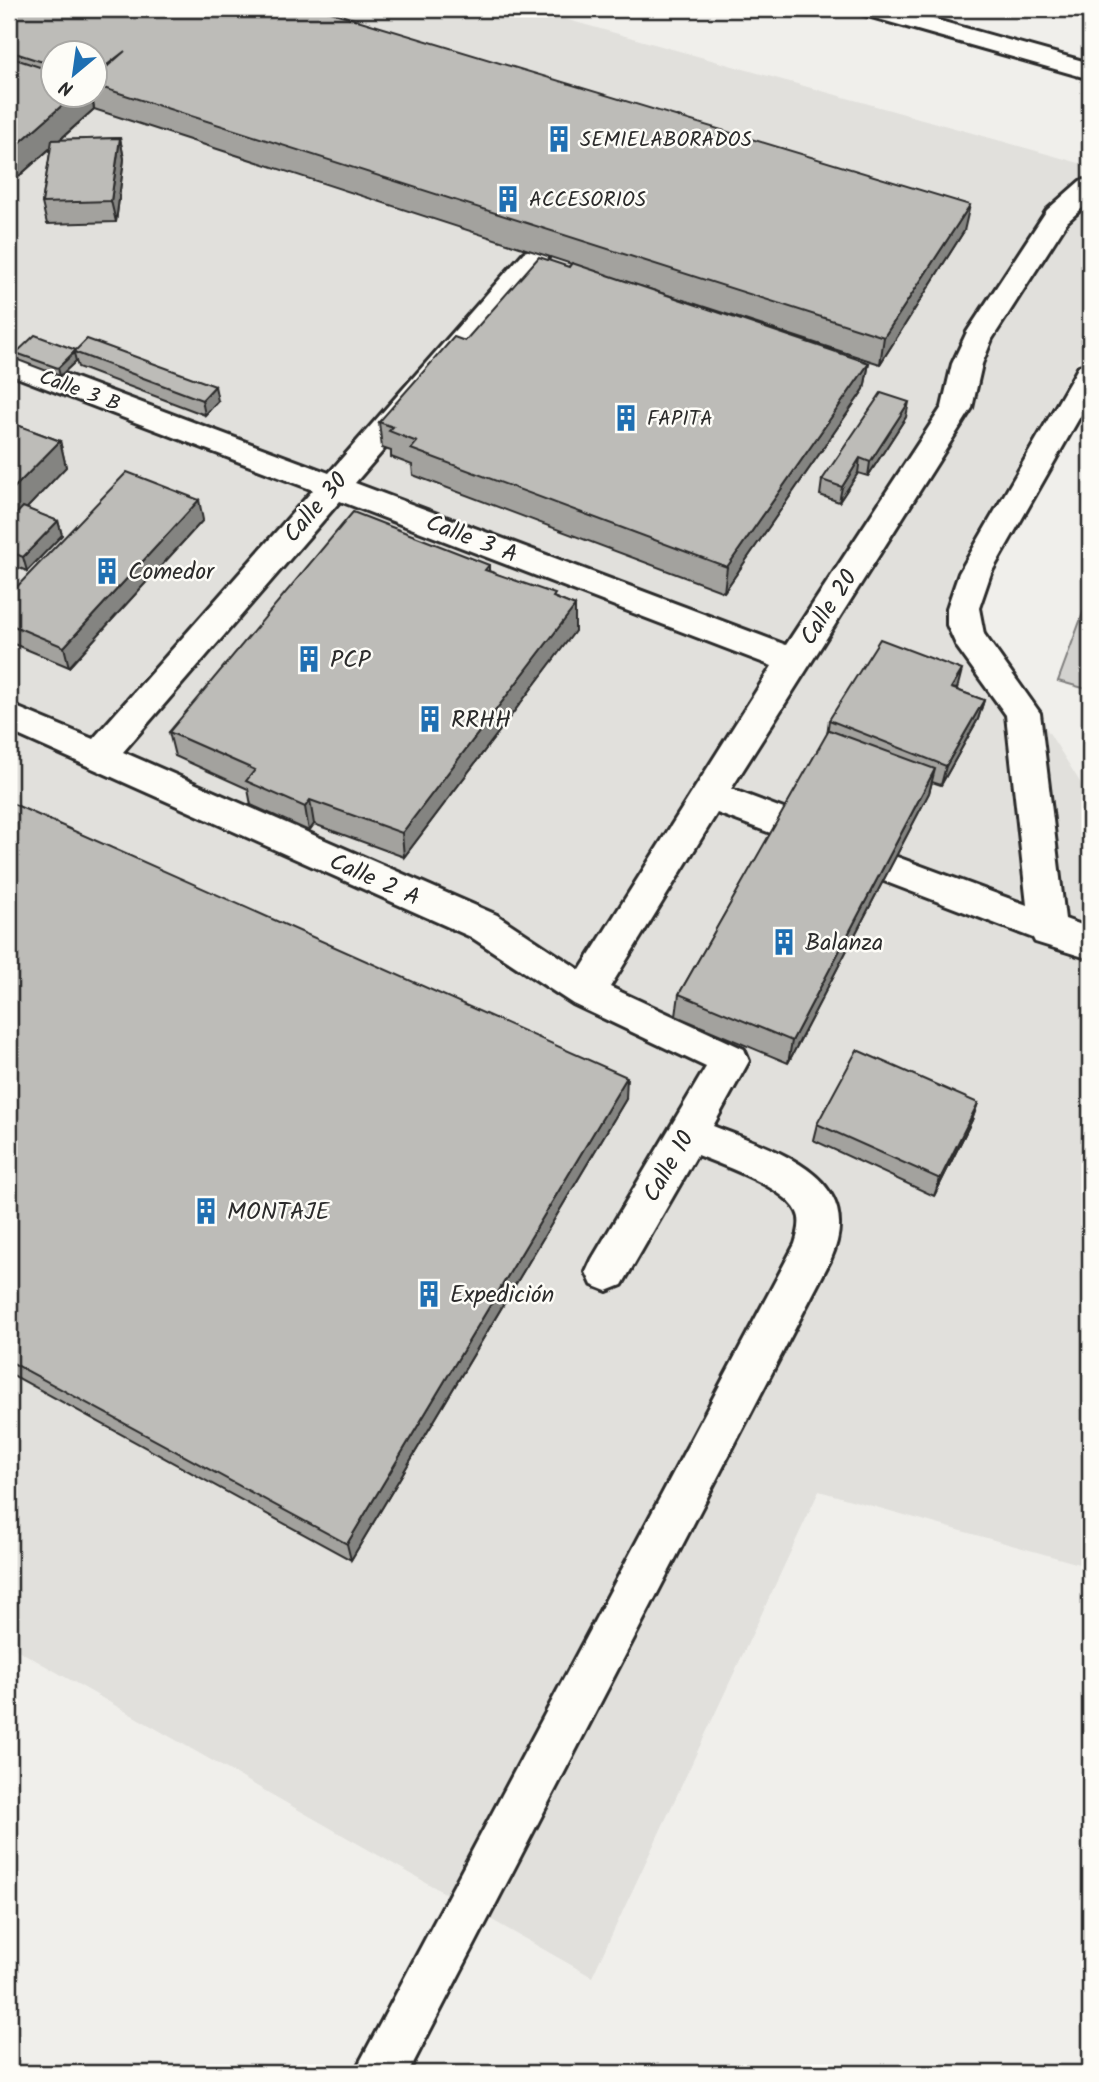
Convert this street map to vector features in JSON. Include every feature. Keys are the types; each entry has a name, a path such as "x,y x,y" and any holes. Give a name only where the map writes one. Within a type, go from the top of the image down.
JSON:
{"street":[{"path":"870,9 1090,71"},
{"name":"Calle 20","path":"586,993 793,661 957,408 967,364 978,340 1057,216 1090,187"},
{"name":"Calle 30","path":"97,757 534,258"},
{"name":"Calle 3 B","path":"9,363 152,416"},
{"path":"1048,931 1023,713 969,638 963,608 975,573 1090,373"},
{"name":"Calle 3 A","path":"152,416 793,661"},
{"name":"Calle 2 A","path":"9,717 484,926 586,993 730,1061"},
{"path":"711,796 784,824"},
{"path":"889,868 1048,931 1090,944"},
{"name":"Calle 10","path":"607,1272 730,1061"},
{"path":"380,2073 815,1248 821,1223 816,1203 799,1185 688,1133"}],"shaded area":[{"path":"9,9 529,9 1090,166 1090,340 952,578 1090,798 1090,1567 819,1491 592,1977 9,1645"},
{"path":"1090,594 1090,690 1058,681"}],"building":[{"path":"9,9 321,9 970,205 884,337 108,89 108,66 125,51 108,64 108,38 38,38 38,60 9,51"},
{"path":"9,57 38,66 38,108 59,108 9,152"},
{"path":"120,138 111,201 42,203 52,140"},
{"name":"FAPITA","path":"539,257 569,267 572,263 869,363 727,567 411,449 417,442 389,431 393,427 379,422 454,337 465,341"},
{"path":"35,335 76,350 58,368 16,353"},
{"path":"87,339 215,386 202,400 74,352"},
{"path":"881,393 909,402 870,462 860,458 842,487 822,480"},
{"path":"9,422 60,441 9,493"},
{"name":"Comedor","path":"127,472 199,500 64,647 9,624 9,595"},
{"path":"23,507 58,521 23,557 9,551 9,522"},
{"path":"353,512 489,565 485,570 555,594 553,597 575,606 402,833 310,800 305,807 246,781 255,770 169,732"},
{"path":"880,639 962,670 951,688 984,700 946,766 829,720"},
{"name":"Balanza","path":"829,730 935,769 792,1041 679,994"},
{"name":"MONTAJE","path":"9,802 627,1077 347,1544 9,1361"},
{"path":"857,1050 978,1103 940,1179 817,1124"}],"place":[{"name":"SEMIELABORADOS","path":"559,139"},
{"name":"ACCESORIOS","path":"508,199"},
{"name":"FAPITA","path":"626,418"},
{"name":"Comedor","path":"107,571"},
{"name":"PCP","path":"309,659"},
{"name":"RRHH","path":"430,719"},
{"name":"Balanza","path":"784,942"},
{"name":"MONTAJE","path":"206,1211"},
{"name":"Expedición","path":"429,1294"}]}
